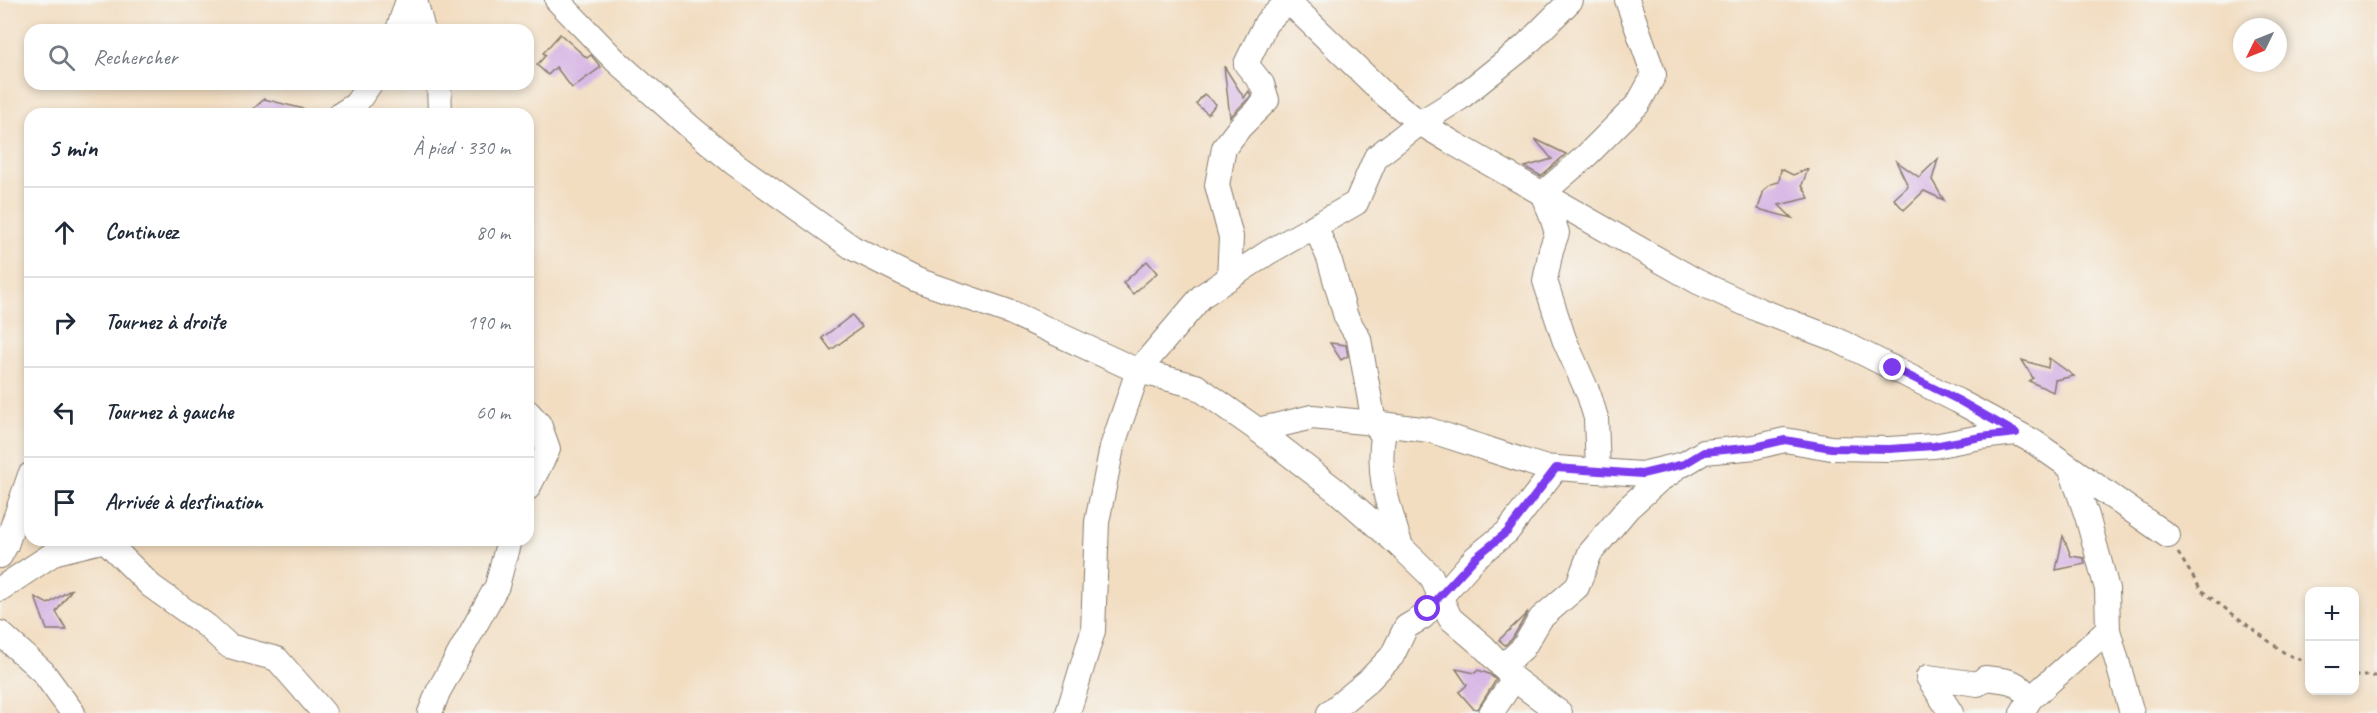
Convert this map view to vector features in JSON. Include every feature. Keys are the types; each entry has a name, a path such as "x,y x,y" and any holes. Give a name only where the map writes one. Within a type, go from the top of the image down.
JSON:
{"street":[{"path":"400,24 408,0"},
{"path":"415,0 421,24"},
{"path":"557,0 615,60 688,126 735,164 853,248 917,280 1012,313 1138,371 1196,386 1258,430 1338,492 1401,547 1431,576 1450,618 1484,647 1508,673 1560,713"},
{"path":"1229,278 1231,237 1217,185 1222,157 1224,148 1267,100 1262,84 1246,64 1266,23 1287,0 1368,79 1420,123 1698,282 1759,310 1835,339 1958,400 2034,442 2168,536"},
{"path":"1068,713 1093,631 1097,522 1112,447 1138,371 1202,296 1356,203 1376,157 1420,123 1460,98 1525,46 1571,0"},
{"path":"1542,194 1586,156 1638,104 1654,75 1626,0"},
{"path":"350,108 366,90"},
{"path":"439,90 440,108"},
{"path":"1542,194 1557,233 1545,281 1564,339 1590,395 1596,418 1598,471"},
{"path":"1315,226 1329,258 1346,317 1359,339 1374,423 1383,436 1380,453 1384,497 1401,547"},
{"path":"1258,430 1312,417 1429,430 1543,467 1642,474 1684,464"},
{"path":"534,419 539,424 548,449 534,476"},
{"path":"1491,713 1508,673 1541,618 1577,587 1590,553 1628,508 1658,481 1704,452 1755,447 1785,440 1831,448 1889,449 1934,446 2016,433"},
{"path":"1329,713 1368,681 1392,656 1406,627 1423,617 1476,557 1507,532 1556,468"},
{"path":"2071,470 2087,516 2107,589 2108,630 2132,713"},
{"path":"0,556 24,492"},
{"path":"0,589 56,552 80,546"},
{"path":"111,546 151,586 207,626 229,646 277,659 324,713"},
{"path":"430,713 438,693 497,586 507,546"},
{"path":"2026,706 2108,630"},
{"path":"0,633 43,672 73,713"},
{"path":"1951,713 1928,677 1978,684 1985,678 2013,681 2022,687 2026,706"}],"path":[{"path":"2168,536 2202,591 2286,654 2305,662"},
{"path":"2359,675 2377,676"}],"building":[{"path":"560,34 587,58 591,55 601,67 572,88 556,67 548,75 537,65 546,55 543,53"},
{"path":"1224,66 1244,98 1249,91 1251,96 1230,117"},
{"path":"1204,94 1216,104 1208,114 1196,104"},
{"path":"264,99 300,108 254,108"},
{"path":"1535,139 1566,154 1541,176 1525,167 1552,159"},
{"path":"1938,159 1932,180 1944,200 1924,191 1904,210 1894,199 1908,186 1896,161 1919,177"},
{"path":"1781,169 1793,175 1808,169 1802,185 1809,198 1779,205 1792,218 1758,209 1764,190 1771,184 1779,182"},
{"path":"1147,261 1157,273 1133,294 1123,283"},
{"path":"852,315 862,327 831,350 822,338"},
{"path":"1330,343 1346,345 1348,356 1341,360"},
{"path":"2049,358 2074,376 2055,380 2053,392 2029,381 2033,378 2022,360 2048,368"},
{"path":"2063,536 2071,556 2084,558 2085,564 2056,570"},
{"path":"72,589 56,612 67,630 47,630 35,597 48,604"},
{"path":"1528,612 1512,639 1505,645 1499,640"},
{"path":"1456,669 1475,673 1478,670 1489,674 1496,680 1478,709 1473,708 1459,692 1467,685"}],"route":[{"path":"1428,609 1476,557 1507,532 1556,468 1642,474 1684,464 1704,452 1755,447 1785,440 1831,448 1889,449 1934,446 2016,433 1958,400 1893,368"}]}
